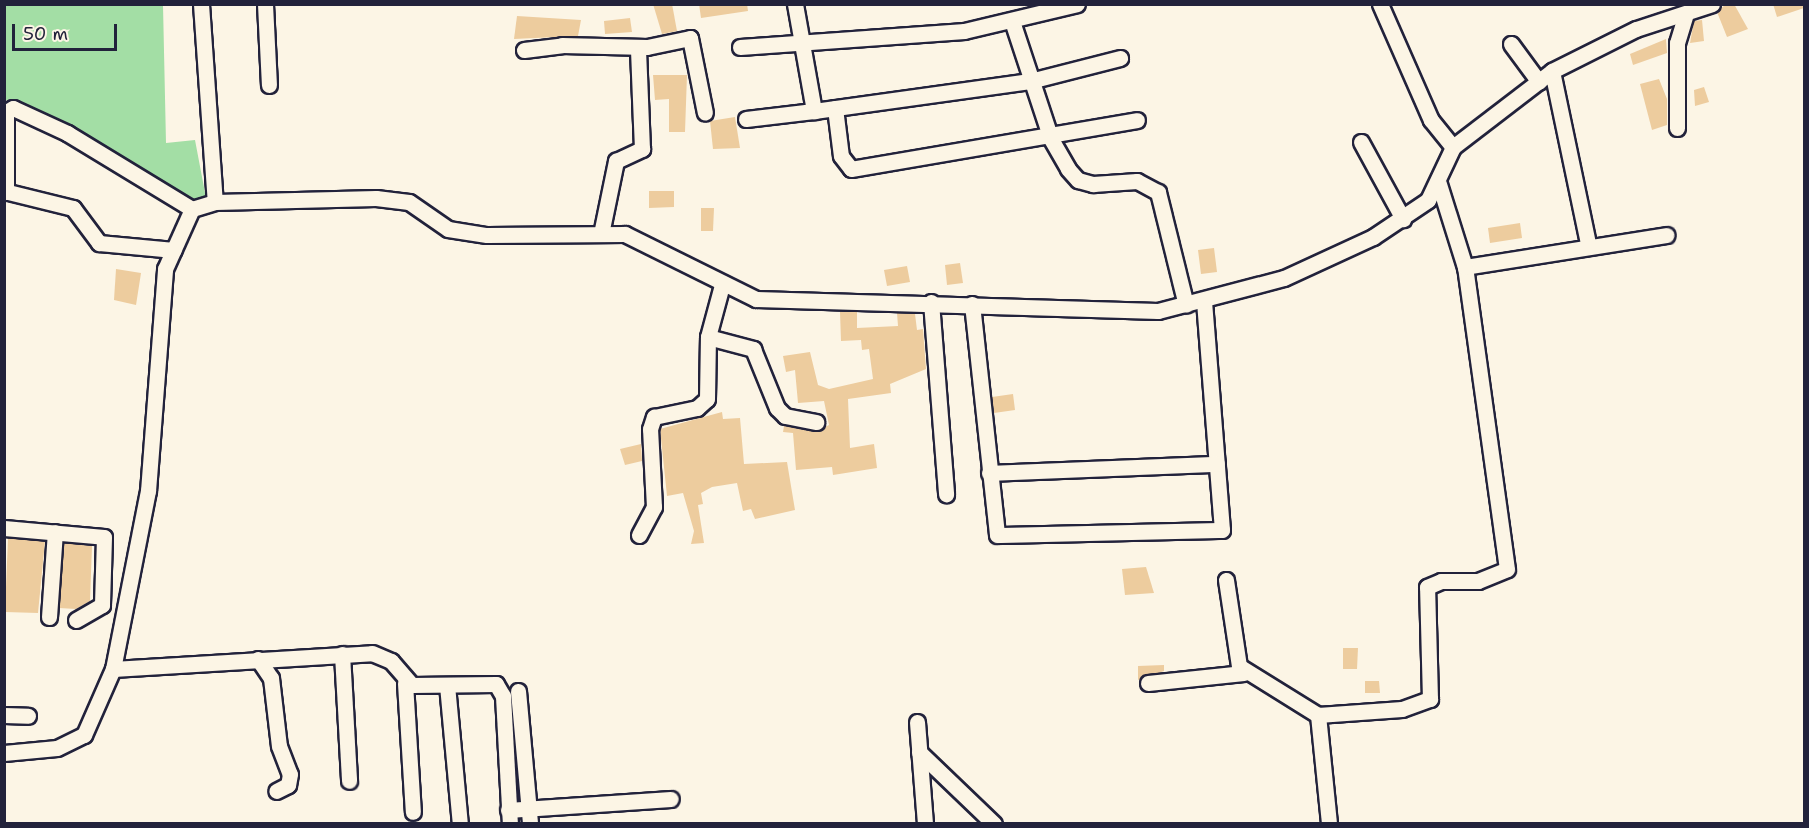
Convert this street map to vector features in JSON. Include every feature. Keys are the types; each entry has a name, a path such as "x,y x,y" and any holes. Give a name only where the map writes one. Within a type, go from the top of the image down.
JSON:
{"street":[{"path":"201,4 215,202"},
{"path":"265,4 269,85"},
{"path":"795,4 804,40 814,111"},
{"path":"740,47 1013,24 1077,4"},
{"path":"1380,4 1431,120 1454,147"},
{"path":"174,250 99,243 78,210 5,191 6,112 12,108 67,133 192,209 215,202 376,198 409,202 448,229 601,234 651,243 722,285 769,300 931,302 1124,313 1186,305 1327,261 1403,219 1439,184 1454,147 1552,71 1636,29 1712,4"},
{"path":"1677,128 1677,43 1686,14"},
{"path":"1013,24 1051,139 1078,180 1137,182 1158,192 1186,305"},
{"path":"524,50 562,45 638,48 691,39 705,113"},
{"path":"1511,44 1539,82"},
{"path":"601,234 616,161 642,149 638,48"},
{"path":"746,119 1030,81 1120,58"},
{"path":"1552,71 1588,243"},
{"path":"835,108 841,156 851,169 1051,139 1137,120"},
{"path":"1361,142 1403,219"},
{"path":"1148,683 1243,673 1278,687 1318,715 1402,709 1430,699 1427,587 1442,581 1478,581 1507,569 1465,267 1439,184"},
{"path":"4,753 57,748 84,735 113,669 148,491 165,269 192,209"},
{"path":"1465,267 1588,243 1665,234"},
{"path":"639,535 654,507 650,429 654,417 697,408 707,399 708,337 722,285"},
{"path":"972,304 997,535 1222,530 1204,300"},
{"path":"931,302 946,494"},
{"path":"708,337 753,349 777,408 785,416 816,422"},
{"path":"989,473 1217,464"},
{"path":"4,528 105,539 102,605 76,620"},
{"path":"49,617 55,532"},
{"path":"1226,580 1235,658 1243,673"},
{"path":"113,669 342,654 383,655 405,683 413,812"},
{"path":"342,654 349,781"},
{"path":"258,659 271,678 279,746 291,778 276,791"},
{"path":"405,683 447,685 485,682 502,690 509,817 671,799"},
{"path":"447,685 460,824"},
{"path":"518,692 529,816"},
{"path":"4,715 28,716"},
{"path":"1318,715 1329,824"},
{"path":"917,722 925,824"},
{"path":"919,752 981,817 994,824"}],"green space":[{"path":"4,5 163,5 166,143 195,140 206,198 183,207 5,99"}],"building":[{"path":"653,4 672,4 677,31 662,34"},
{"path":"699,4 747,4 748,11 701,18"},
{"path":"1726,4 1734,4 1748,29 1727,37 1717,12"},
{"path":"1773,4 1804,4 1804,8 1777,17"},
{"path":"517,16 581,20 578,36 514,39"},
{"path":"630,18 632,32 605,34 604,21"},
{"path":"1702,20 1704,41 1690,43 1694,21"},
{"path":"1666,39 1667,53 1633,65 1630,54"},
{"path":"653,75 687,75 685,132 669,132 669,99 655,100"},
{"path":"1659,79 1667,99 1667,125 1652,130 1640,84"},
{"path":"1704,87 1709,102 1695,106 1694,90"},
{"path":"735,117 740,148 713,149 710,121"},
{"path":"649,191 674,191 674,207 649,208"},
{"path":"701,208 714,208 713,231 701,231"},
{"path":"1520,223 1522,238 1490,243 1488,228"},
{"path":"1214,248 1217,272 1201,274 1198,250"},
{"path":"960,263 963,283 947,285 945,265"},
{"path":"907,266 910,282 887,286 884,270"},
{"path":"116,269 141,273 136,305 114,300"},
{"path":"840,312 857,312 857,328 898,326 897,313 915,314 917,330 923,329 926,369 890,384 891,393 848,399 850,448 874,444 877,468 833,475 832,467 796,470 793,433 783,432 784,426 815,432 829,425 824,401 798,403 795,370 786,372 783,356 810,352 818,385 829,389 873,379 869,349 862,350 861,340 841,341"},
{"path":"1013,394 1015,410 994,413 992,397"},
{"path":"722,412 723,419 740,418 744,464 787,462 795,510 755,519 751,509 743,511 737,483 712,487 701,493 703,504 698,505 704,543 691,544 694,531 683,493 667,496 660,429"},
{"path":"641,444 642,461 625,465 620,449"},
{"path":"8,538 45,541 38,613 5,612"},
{"path":"64,543 92,546 90,601 76,609 59,608"},
{"path":"1146,567 1154,593 1125,595 1122,569"},
{"path":"1343,648 1358,648 1357,669 1343,669"},
{"path":"1164,665 1164,671 1138,680 1138,666"},
{"path":"1365,681 1379,681 1380,693 1365,693"}]}
